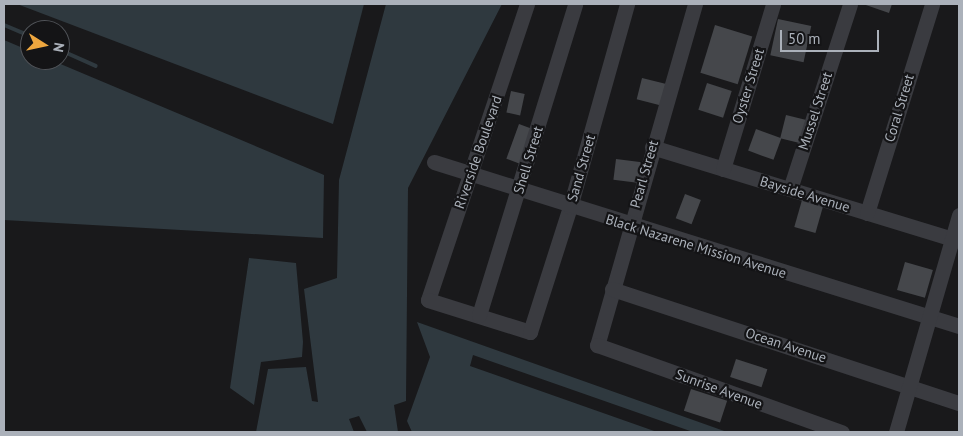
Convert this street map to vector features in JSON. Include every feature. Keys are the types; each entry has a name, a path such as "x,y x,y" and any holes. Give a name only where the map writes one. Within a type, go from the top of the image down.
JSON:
{"street":[{"name":"Riverside Boulevard","path":"479,315 428,300 527,4"},
{"name":"Shell Street","path":"479,315 575,4"},
{"name":"Sand Street","path":"479,315 530,332 570,207 627,4"},
{"name":"Pearl Street","path":"597,345 652,147 695,4"},
{"name":"Oyster Street","path":"723,169 773,4"},
{"name":"Mussel Street","path":"790,189 850,4"},
{"name":"Coral Street","path":"867,213 932,4"},
{"name":"Bayside Avenue","path":"652,147 956,240"},
{"name":"Black Nazarene Mission Avenue","path":"434,162 630,226 959,326"},
{"path":"896,432 956,240 959,215"},
{"name":"Ocean Avenue","path":"612,289 959,403"},
{"name":"Sunrise Avenue","path":"597,345 842,432"}],"shaded area":[{"path":"17,4 364,4 333,124 70,24 70,20 59,20"},
{"path":"386,4 502,4 408,188 406,401 394,405 398,432 367,432 359,416 349,419 354,432 256,432 268,369 306,367 312,401 318,402 304,289 337,278 339,180"},
{"path":"4,40 20,47 20,70 70,70 70,68 324,175 323,238 4,220"},
{"path":"249,258 296,263 303,342 302,357 261,362 254,405 230,388"},
{"path":"417,322 727,432 693,432 473,355 470,366 657,432 412,432 407,421 430,357"}],"building":[{"path":"863,4 892,4 889,13"},
{"path":"778,19 811,26 804,62 770,55"},
{"path":"715,25 752,36 738,84 700,73"},
{"path":"642,78 666,84 661,105 637,99"},
{"path":"707,83 732,91 723,118 698,110"},
{"path":"511,91 525,94 520,115 506,113"},
{"path":"786,115 806,120 801,143 780,138"},
{"path":"519,124 533,129 520,164 506,159"},
{"path":"756,129 781,138 774,160 748,151"},
{"path":"616,159 642,162 639,183 613,180"},
{"path":"685,194 701,200 692,224 676,218"},
{"path":"802,200 823,206 815,233 794,227"},
{"path":"905,262 933,270 925,298 897,290"},
{"path":"736,359 767,369 762,387 730,377"},
{"path":"691,389 727,401 720,423 684,411"}],"waterway":[{"path":"4,25 20,32"},
{"path":"70,54 96,66"}]}
